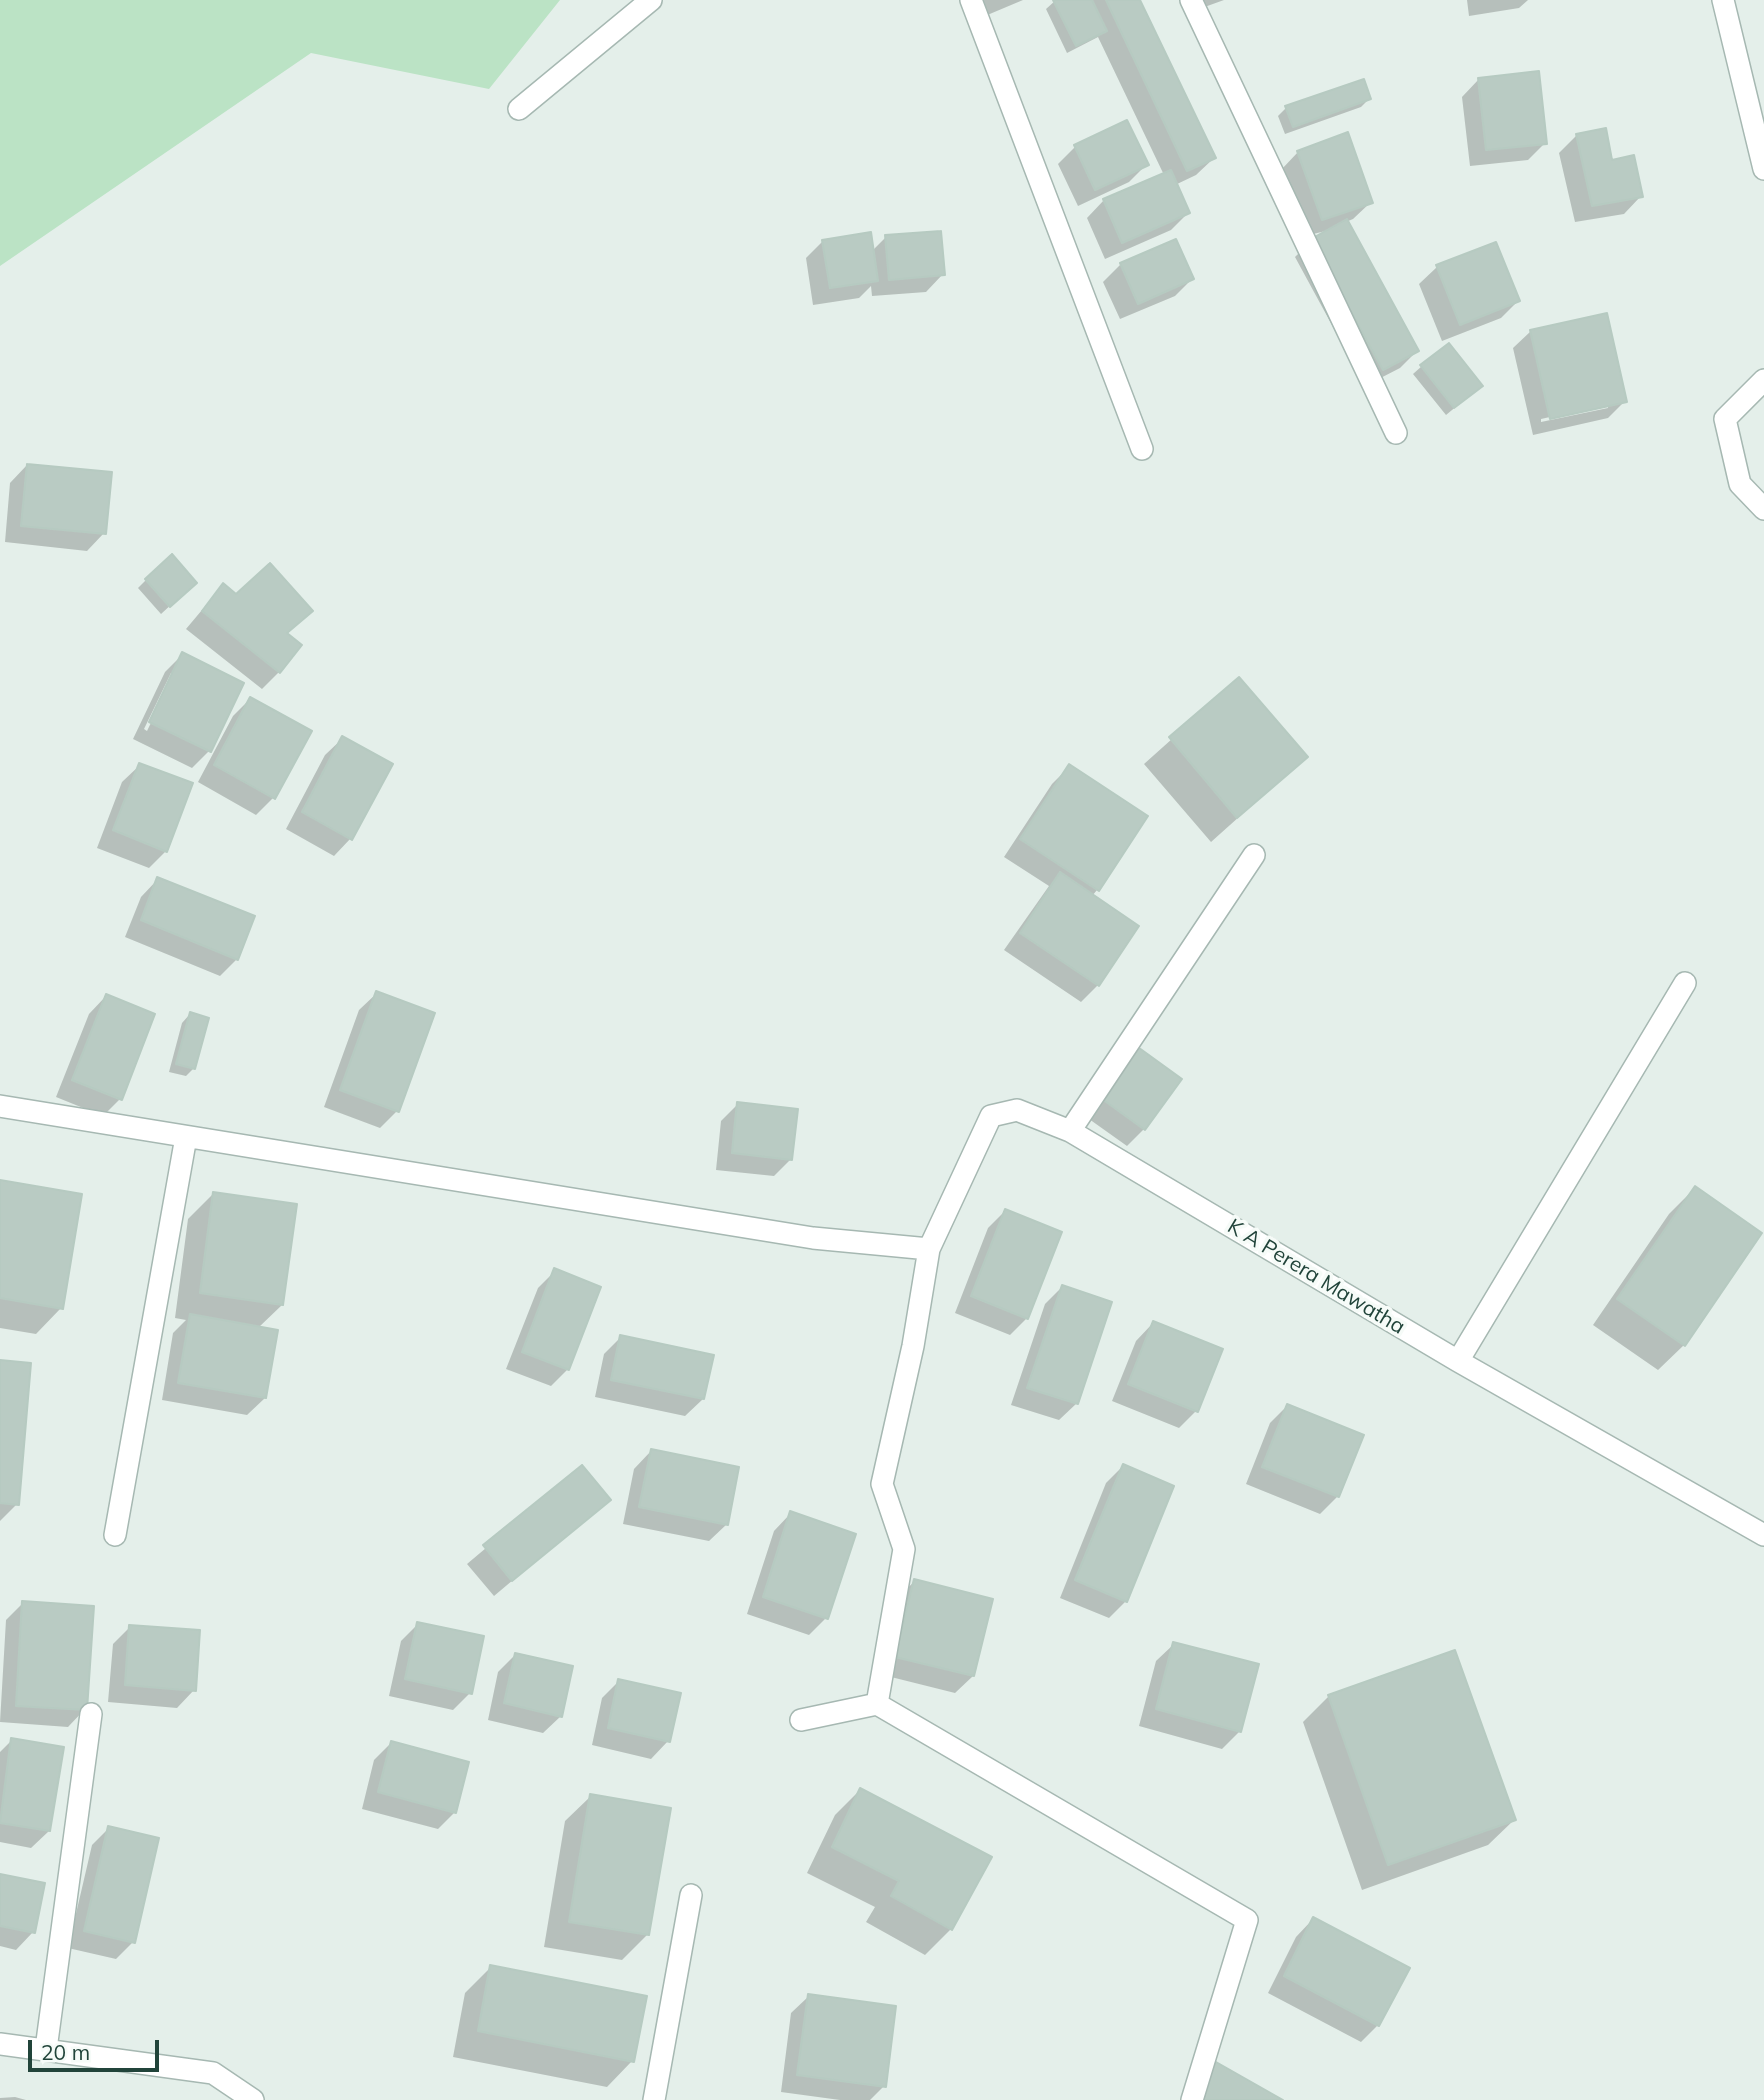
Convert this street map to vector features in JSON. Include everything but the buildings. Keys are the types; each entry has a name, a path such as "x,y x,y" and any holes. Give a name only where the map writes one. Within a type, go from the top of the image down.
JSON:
{"street":[{"path":"519,109 651,0"},
{"path":"971,0 1142,449"},
{"path":"1191,0 1396,433"},
{"path":"1723,0 1764,169"},
{"path":"1764,380 1725,419 1740,484 1764,509"},
{"path":"1070,1132 1254,855"},
{"path":"1458,1361 1685,983"},
{"path":"0,1106 813,1238 929,1249 913,1346 882,1483 904,1549 877,1704"},
{"name":"K A Perera Mawatha","path":"929,1249 991,1116 1017,1110 1070,1132 1458,1361 1764,1535"},
{"path":"115,1535 186,1137"},
{"path":"801,1720 877,1704 1247,1920 1192,2100"},
{"path":"46,2049 91,1714"},
{"path":"654,2100 691,1895"},
{"path":"0,2044 213,2073 253,2100"}],"green space":[{"path":"0,0 560,0 489,89 311,53 0,266"}]}
